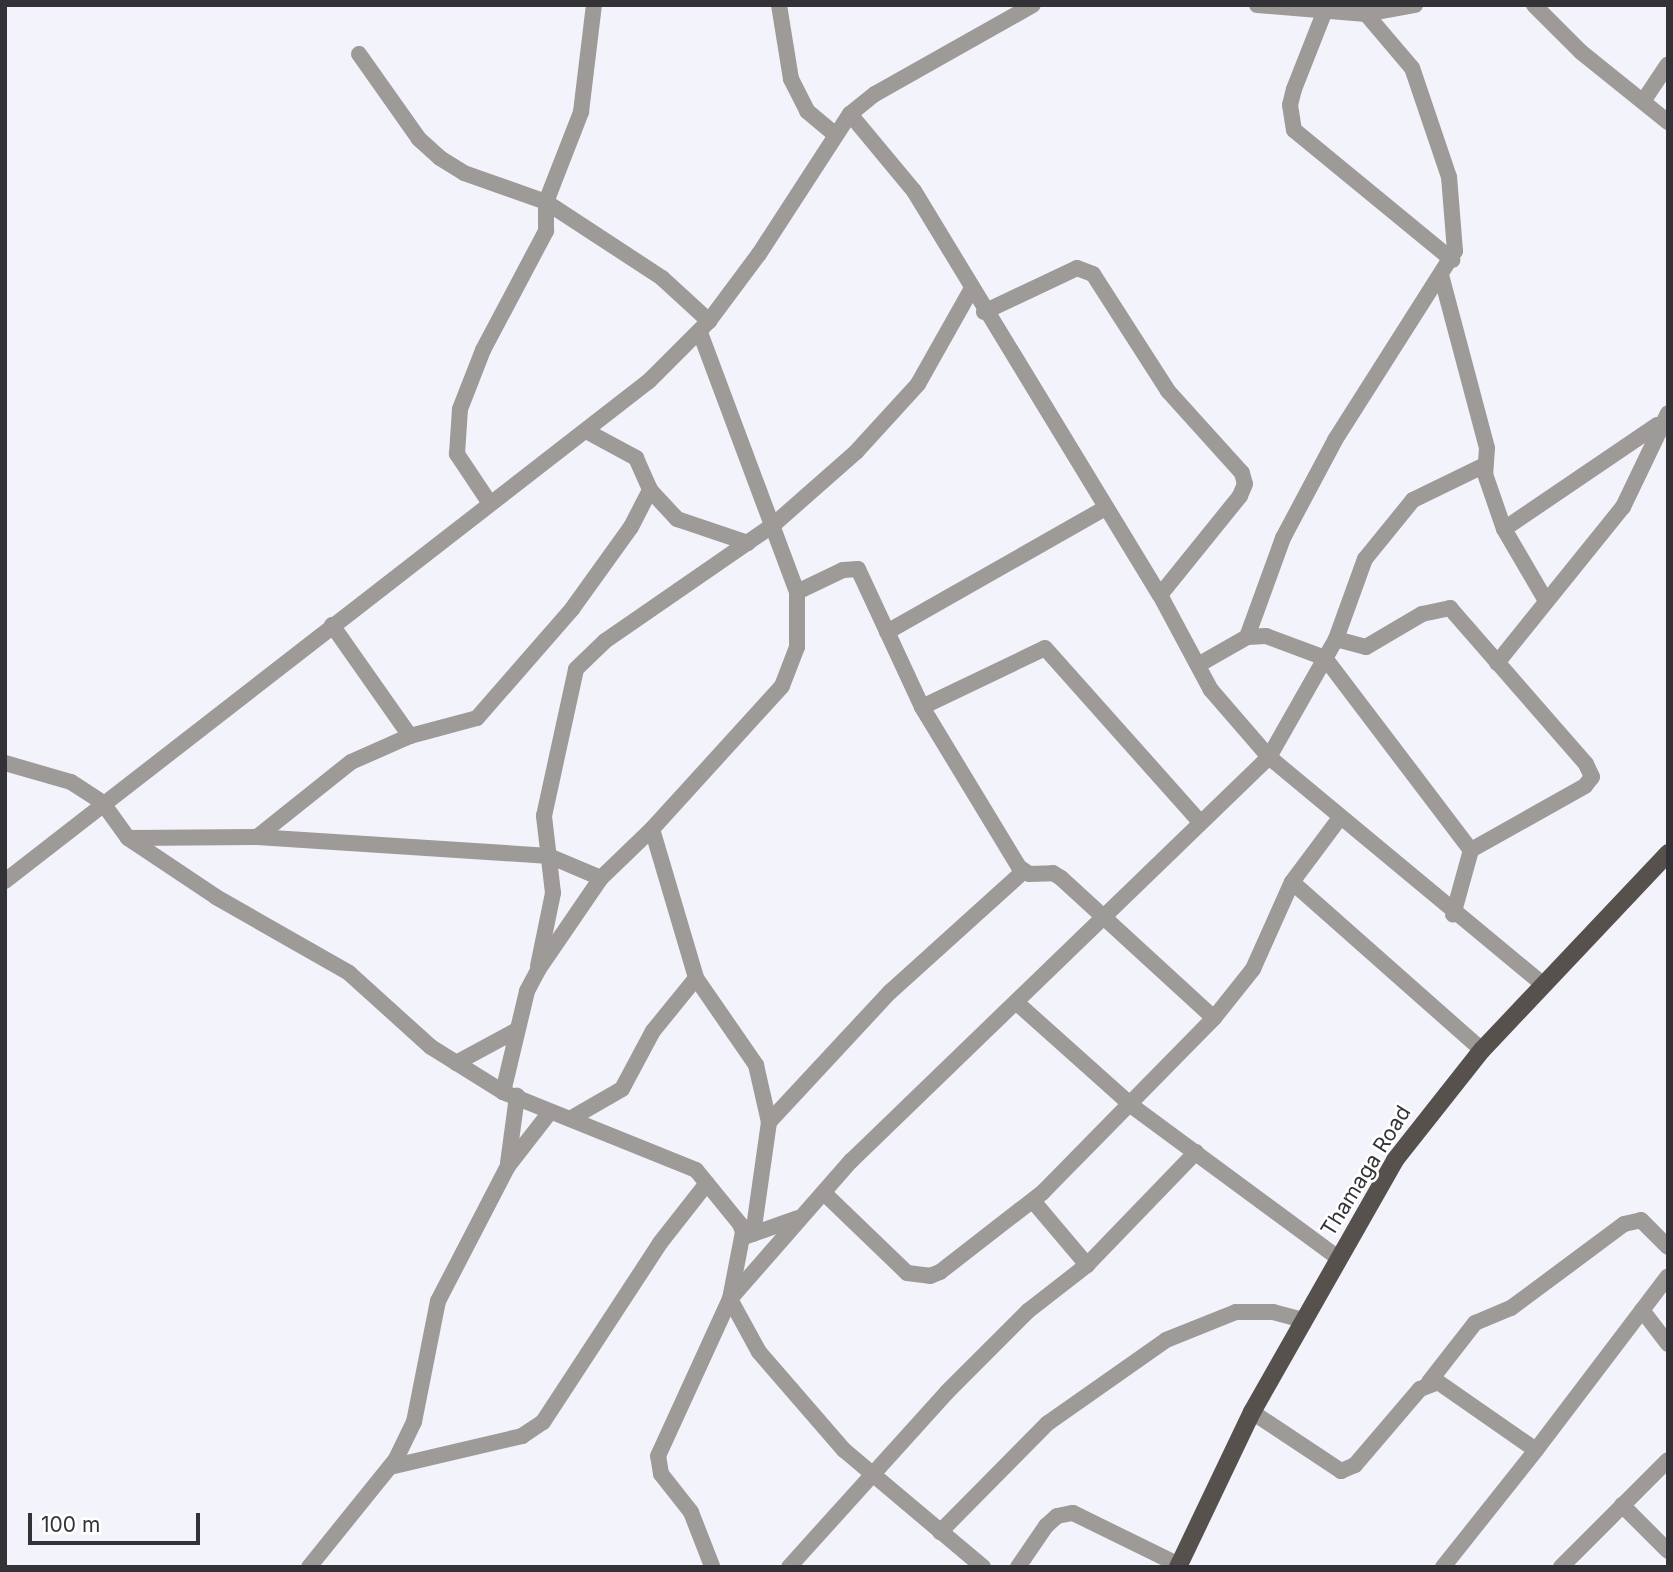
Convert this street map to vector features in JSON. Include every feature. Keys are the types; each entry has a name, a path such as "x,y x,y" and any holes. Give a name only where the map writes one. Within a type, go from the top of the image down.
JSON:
{"main road":[{"name":"Thamaga Road","path":"1178,1566 1252,1412 1395,1160 1482,1049 1668,853"}],"street":[{"path":"489,502 457,454 460,409 483,350 546,231 546,202 581,112 594,5"},
{"path":"779,5 791,79 807,111 834,134"},
{"path":"5,881 102,802 489,502 588,432 705,327 759,254 834,134 850,114 875,94 1015,10 1033,5"},
{"path":"1257,5 1324,13 1366,14 1415,5"},
{"path":"1534,5 1581,52 1668,122"},
{"path":"1324,13 1294,89 1290,105 1294,130 1452,260"},
{"path":"1247,637 1283,538 1329,452 1452,260 1455,210 1412,68 1366,14"},
{"path":"359,54 419,139 440,158 464,173 546,202 662,278 705,327 797,592 801,629 782,686 652,829 601,878 538,970"},
{"path":"1644,100 1668,64"},
{"path":"850,114 909,184 984,312 1160,595 1211,690 1269,757 1454,915 1542,984"},
{"path":"984,312 1077,268 1093,274 1168,391 1242,473 1245,484 1240,496 1160,595"},
{"path":"1441,275 1487,448 1485,465 1504,529 1546,601"},
{"path":"508,1166 510,1094 517,1030 538,970 553,893 544,817 576,669 605,641 772,526 856,452 918,384 971,289"},
{"path":"1504,529 1663,418"},
{"path":"1497,663 1623,507 1663,418"},
{"path":"588,432 636,458 650,490 688,525 748,543"},
{"path":"730,1300 850,1161 1017,1003 1199,821 1269,757 1336,639 1360,567 1407,505 1485,465"},
{"path":"257,837 351,762 410,736 477,718 572,609 631,527 650,490"},
{"path":"887,632 1105,508"},
{"path":"797,592 843,570 858,569 922,707 1023,872"},
{"path":"1336,639 1366,647 1422,614 1446,607 1497,663 1592,777 1585,786 1471,850 1454,915"},
{"path":"332,625 410,736"},
{"path":"1198,664 1247,637 1266,636 1325,657 1471,850"},
{"path":"922,707 1045,648 1199,821"},
{"path":"5,763 71,782 102,802 128,838 216,897 349,973 431,1047 456,1063 510,1094 550,1112 681,1161 707,1183 735,1216 747,1236"},
{"path":"824,1193 907,1273 918,1276 940,1272 1032,1201 1132,1106 1214,1018 1253,969 1292,882 1339,819"},
{"path":"652,829 696,978 756,1065 769,1122 747,1236 730,1300 658,1456 661,1474 691,1512 712,1566 700,1567"},
{"path":"128,838 257,837 549,856 601,878"},
{"path":"769,1122 890,992 1023,872 1053,873 1214,1018"},
{"path":"1292,882 1482,1049"},
{"path":"570,1119 622,1088 653,1031 696,978"},
{"path":"1017,1003 1132,1106 1338,1258"},
{"path":"456,1063 517,1030"},
{"path":"309,1567 390,1467 414,1422 438,1301 508,1166 550,1112"},
{"path":"789,1567 871,1475 1028,1311 1087,1265 1196,1152"},
{"path":"390,1467 522,1436 543,1422 660,1243 707,1183"},
{"path":"1032,1201 1087,1265"},
{"path":"747,1236 801,1217"},
{"path":"1252,1412 1341,1471 1355,1465 1429,1382 1475,1323 1511,1308 1624,1224 1641,1220 1668,1247"},
{"path":"1443,1567 1668,1276"},
{"path":"730,1300 759,1352 785,1386 871,1475 983,1567"},
{"path":"1642,1310 1668,1345"},
{"path":"940,1532 1048,1423 1166,1340 1236,1312 1272,1312 1303,1320"},
{"path":"1429,1382 1444,1385 1536,1450"},
{"path":"1571,1563 1622,1505 1668,1460"},
{"path":"1622,1505 1668,1551"},
{"path":"1018,1567 1046,1526 1057,1516 1073,1513 1178,1566"}]}
